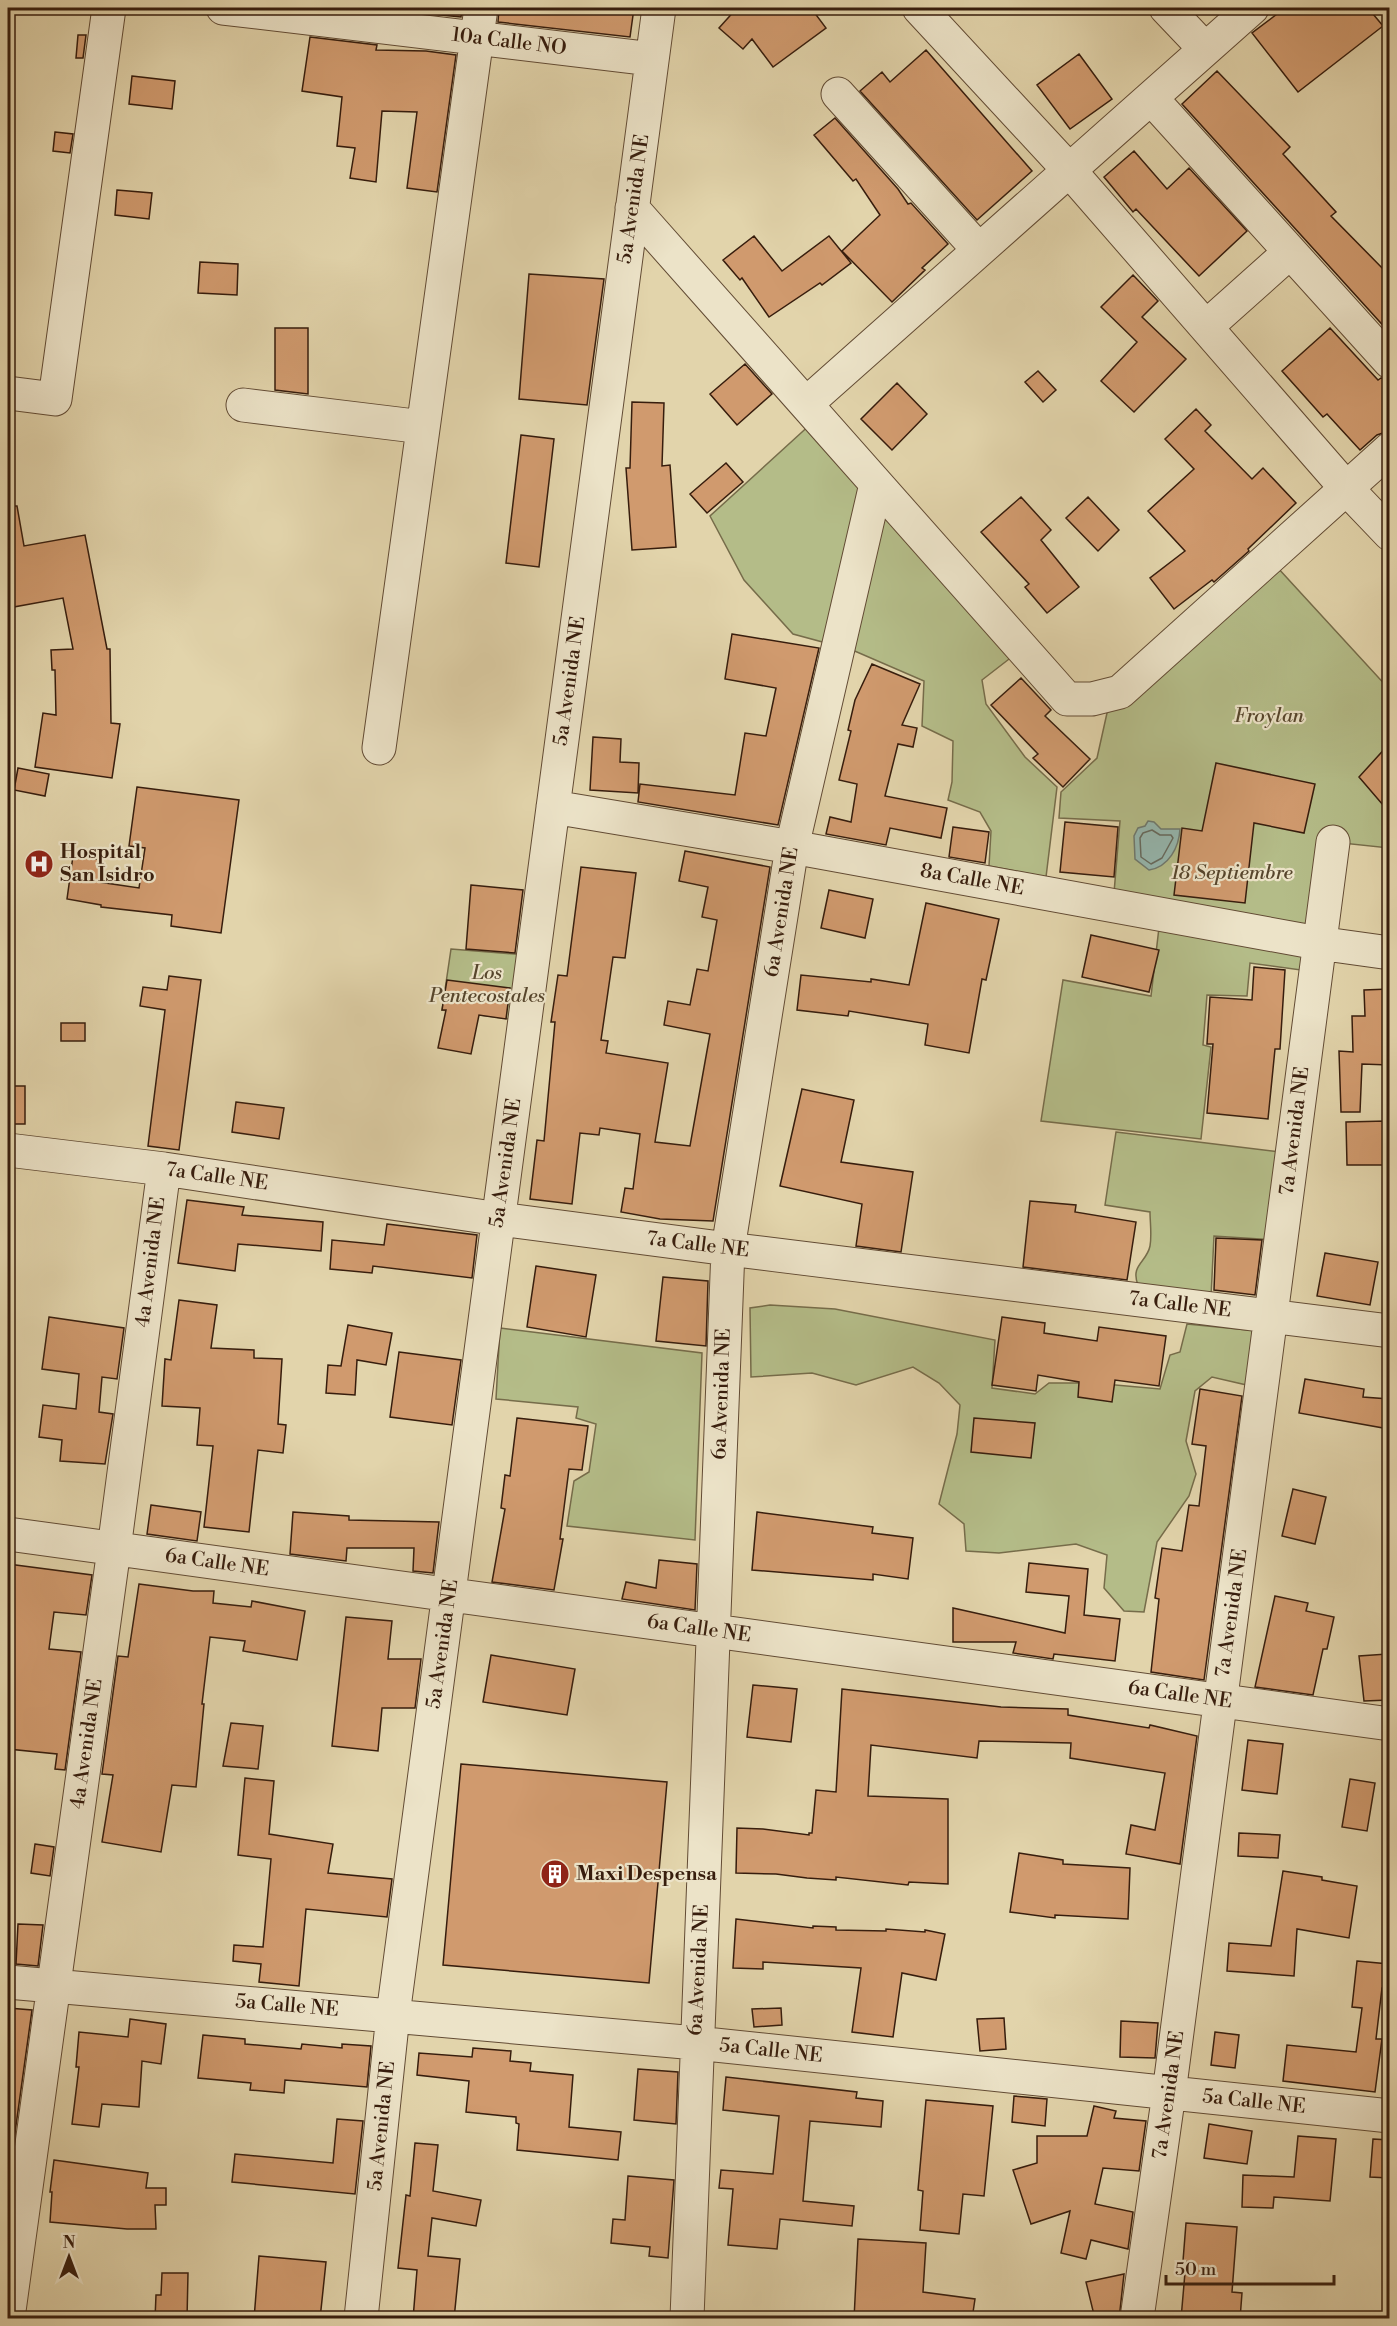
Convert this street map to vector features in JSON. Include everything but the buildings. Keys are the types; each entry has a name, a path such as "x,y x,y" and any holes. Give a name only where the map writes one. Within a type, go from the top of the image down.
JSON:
{"street":[{"path":"8,393 55,399 109,8"},
{"name":"10a Calle NO","path":"223,8 479,22 652,59"},
{"name":"5a Avenida NE","path":"361,2319 393,2015 659,8"},
{"path":"919,8 1069,170 1346,489 1389,534"},
{"path":"1166,8 1205,49"},
{"path":"806,404 1252,8"},
{"path":"379,748 479,22"},
{"path":"838,94 979,250"},
{"path":"1151,98 1389,362"},
{"path":"632,208 1067,699 1092,699 1120,692 1389,448"},
{"path":"1206,327 1290,252"},
{"path":"243,405 423,427"},
{"name":"6a Avenida NE","path":"687,2319 728,1249 792,847 876,484"},
{"name":"8a Calle NE","path":"553,807 792,847 1318,943 1389,953"},
{"name":"7a Avenida NE","path":"1137,2319 1169,2093 1333,842"},
{"name":"7a Calle NE","path":"8,1150 164,1169 499,1219 1389,1331"},
{"name":"4a Avenida NE","path":"8,2319 164,1169"},
{"name":"6a Calle NE","path":"8,1534 1389,1724"},
{"name":"5a Calle NE","path":"8,1982 696,2043 1389,2116"}],"green space":[{"path":"813,422 868,486 830,644 793,634 744,580 710,516"},
{"path":"880,506 1013,656 982,680 986,704 1025,757 1057,787 1046,877 989,866 991,831 980,812 948,800 952,782 953,741 922,726 924,681 850,649"},
{"name":"Froylan","path":"1277,567 1389,689 1389,848 1333,842 1318,943 1113,905 1120,821 1059,818 1061,792 1097,758 1109,704"},
{"path":"1160,919 1312,947 1308,971 1250,963 1247,996 1207,995 1203,1045 1211,1047 1201,1139 1041,1121 1063,980 1151,996"},
{"name":"Los Pentecostales","path":"451,949 527,955 518,1020 442,1010"},
{"path":"1116,1132 1288,1153 1276,1240 1214,1236 1211,1297 1138,1285 1137,1268 1150,1246 1150,1212 1105,1205"},
{"path":"770,1305 835,1309 995,1340 992,1388 1035,1394 1049,1383 1093,1383 1160,1389 1170,1355 1180,1352 1187,1324 1258,1331 1251,1386 1212,1377 1195,1391 1186,1441 1196,1474 1189,1496 1157,1542 1144,1612 1124,1611 1104,1588 1107,1555 1076,1544 999,1553 966,1551 964,1524 939,1504 957,1434 960,1405 939,1383 913,1367 856,1385 812,1373 751,1377 750,1308"},
{"path":"500,1328 702,1353 695,1540 567,1526 574,1481 589,1472 596,1424 576,1418 578,1407 496,1399"}],"water":[{"path":"1148,821 1154,822 1161,829 1180,829 1178,843 1172,855 1162,865 1149,870 1135,859 1134,836 1138,828 1145,826"}],"place":[{"name":"Hospital San Isidro","path":"39,864"},
{"name":"Maxi Despensa","path":"555,1874"}],"park label":[{"name":"18 Septiembre","path":"1232,873"}]}
